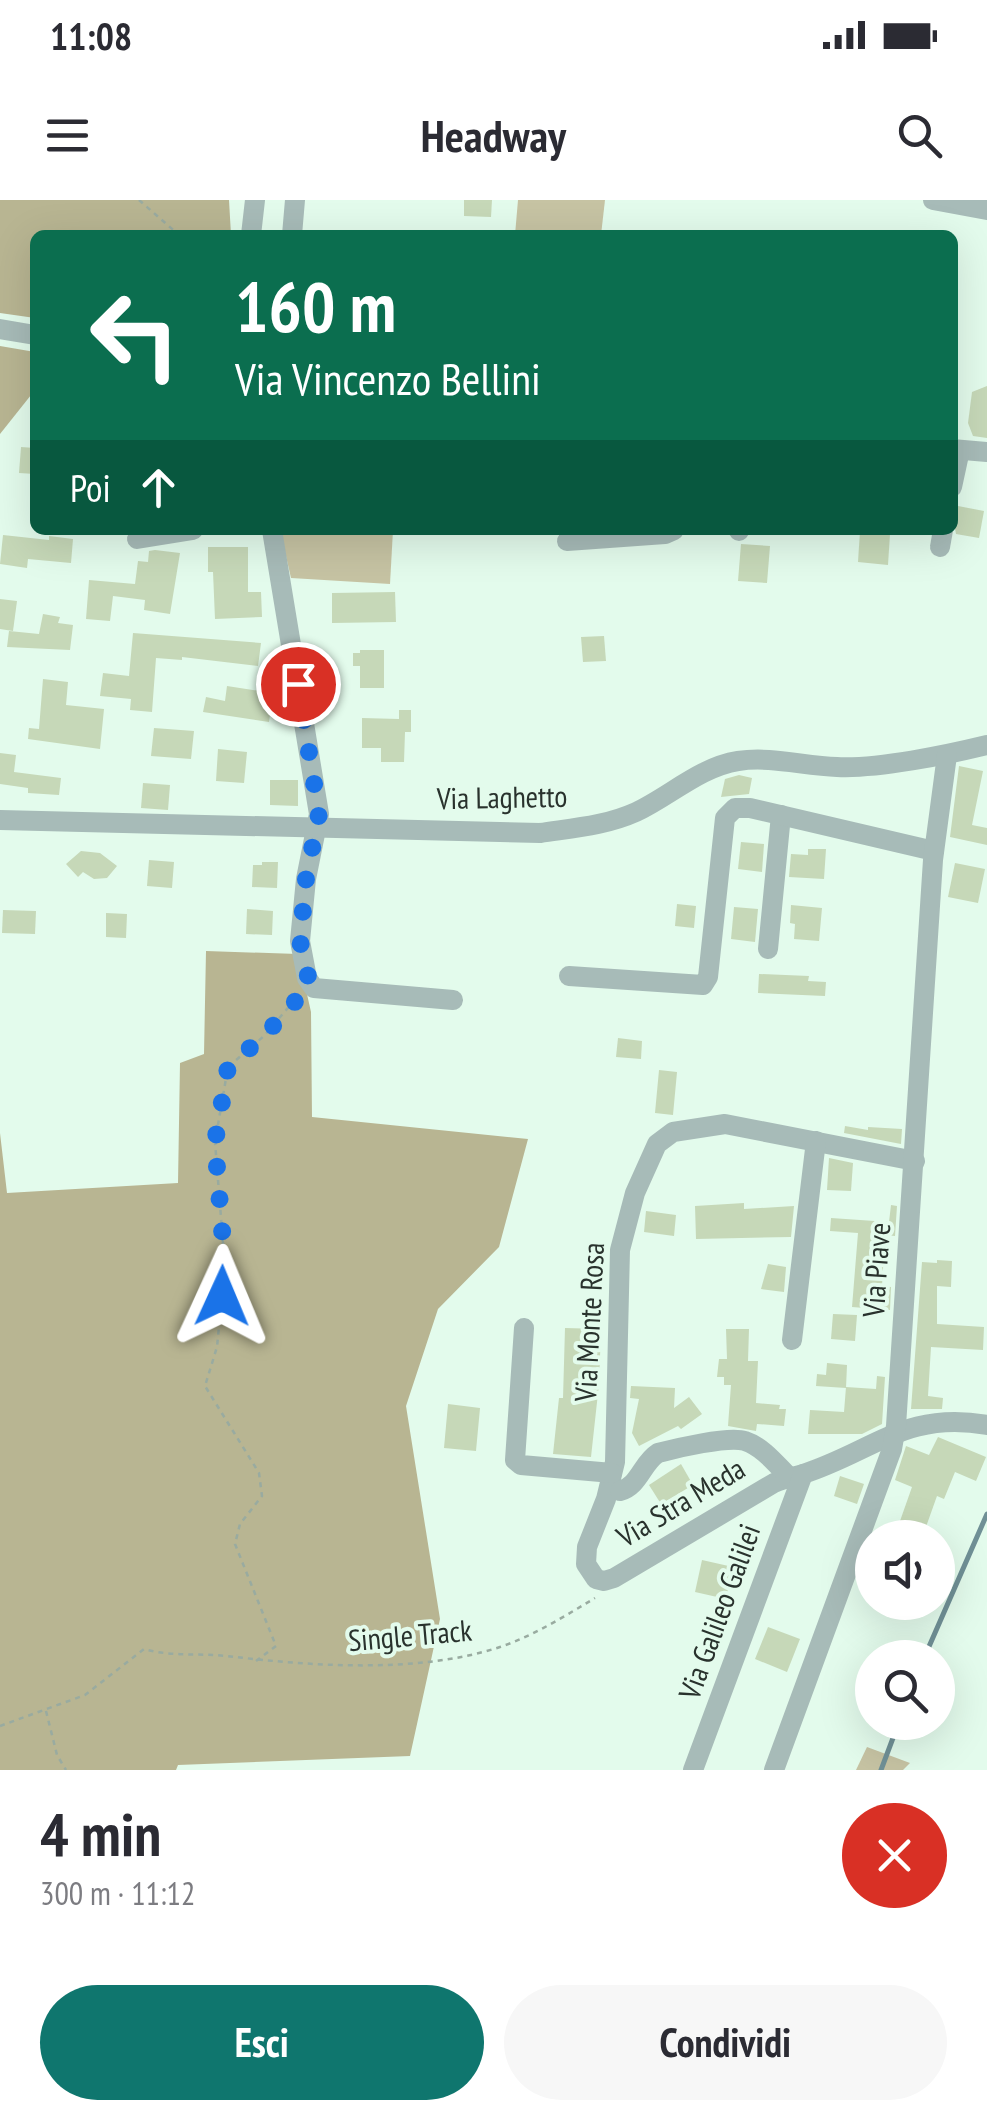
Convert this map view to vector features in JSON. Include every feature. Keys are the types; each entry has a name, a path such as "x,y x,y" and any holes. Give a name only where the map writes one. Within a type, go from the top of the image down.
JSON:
{"street":[{"path":"252,230 255,200"},
{"path":"292,230 295,200"},
{"path":"932,200 987,210"},
{"path":"0,329 30,334"},
{"path":"958,450 987,452"},
{"path":"137,539 160,535"},
{"path":"273,535 319,826 306,879 300,941 310,985 453,1000"},
{"path":"567,540 650,535"},
{"name":"Via Laghetto","path":"0,820 540,833 601,825 636,812 690,780 734,762 758,760 837,768 947,755 987,745"},
{"name":"Via Piave","path":"774,1770 895,1432 934,851 947,755"},
{"path":"568,976 703,985 708,978 725,818 734,808 781,815 934,851"},
{"path":"768,950 781,815"},
{"name":"Via Monte Rosa","path":"604,1581 596,1579 586,1564 587,1548 616,1482 620,1250 634,1193 656,1144 673,1132 726,1124 915,1161"},
{"path":"792,1340 816,1142"},
{"path":"524,1328 516,1460 521,1465 616,1482"},
{"name":"Via Stra Meda","path":"604,1581 796,1476 895,1432 937,1422 987,1424"},
{"name":"Via Stra Meda","path":"616,1482 628,1489 649,1459 658,1453 732,1440 748,1442 796,1476"},
{"name":"Via Galileo Galilei","path":"693,1770 796,1476"}],"path":[{"path":"139,200 172,230"},
{"path":"256,1661 276,1646 235,1544 240,1524 262,1496 259,1473 205,1386 217,1347 222,1296 223,1242 215,1142 228,1067 264,1036 310,985"},
{"name":"Single Track","path":"0,1726 84,1695 144,1650 170,1656 190,1654 256,1661 398,1664 500,1647 554,1622 603,1592 604,1581"},
{"path":"46,1710 57,1754 66,1770"}],"shaded area":[{"path":"0,200 229,200 231,230 30,230 30,317 0,313"},
{"path":"518,200 605,200 602,230 515,230"},
{"path":"0,346 30,351 30,396 0,434"},
{"path":"281,535 393,535 390,584 291,578"},
{"path":"206,951 298,954 311,1012 312,1117 528,1139 499,1247 438,1309 406,1406 440,1619 410,1756 178,1765 176,1770 0,1770 0,1133 7,1193 178,1183 180,1063 204,1054"},
{"path":"867,1747 910,1763 903,1770 856,1770"}],"building":[{"path":"464,200 492,200 491,217 464,216"},
{"path":"987,386 987,438 973,436 968,423 972,392"},
{"path":"21,447 30,448 30,474 19,473"},
{"path":"958,506 984,511 979,538 958,534"},
{"path":"3,535 73,539 71,563 28,559 27,568 0,564"},
{"path":"860,535 890,535 888,565 858,562"},
{"path":"741,544 770,546 767,583 738,581"},
{"path":"208,547 248,547 248,592 261,592 262,617 215,619"},
{"path":"149,551 180,553 170,614 144,610 145,600 113,596 110,621 86,619 89,580 135,584 138,561 148,562"},
{"path":"395,592 396,622 332,623 332,593"},
{"path":"0,599 17,601 13,631 0,629"},
{"path":"43,614 60,617 58,623 73,625 70,650 7,647 9,631 39,634"},
{"path":"133,633 261,643 258,666 182,657 156,658 152,712 130,710 131,699 100,696 103,673 129,676"},
{"path":"604,636 606,661 583,662 581,637"},
{"path":"384,650 384,688 360,688 360,666 353,666 353,653"},
{"path":"43,679 68,682 66,705 104,709 100,749 28,739 29,728 39,729"},
{"path":"227,686 273,693 269,722 203,712 206,697 225,701"},
{"path":"399,710 411,710 411,732 405,732 404,762 381,762 381,748 362,748 362,718 399,719"},
{"path":"154,728 194,731 191,759 151,756"},
{"path":"218,749 247,752 244,783 216,781"},
{"path":"0,753 16,755 14,772 61,778 59,795 28,793 28,788 0,784"},
{"path":"959,766 983,771 972,825 987,828 987,845 950,837"},
{"path":"739,775 752,778 749,794 721,797 725,779"},
{"path":"270,780 298,780 298,806 270,805"},
{"path":"143,783 170,785 168,810 141,808"},
{"path":"741,842 764,844 762,872 738,869"},
{"path":"808,849 826,849 824,879 789,877 791,854 808,855"},
{"path":"81,851 100,853 117,866 107,878 94,879 83,872 78,877 66,864"},
{"path":"149,860 174,862 172,888 147,886"},
{"path":"278,862 277,888 252,887 253,865"},
{"path":"955,863 985,869 978,903 948,897"},
{"path":"677,904 696,906 694,928 675,926"},
{"path":"791,905 822,908 819,941 794,939"},
{"path":"734,907 758,909 755,942 731,939"},
{"path":"247,909 273,911 272,935 246,934"},
{"path":"3,910 36,911 35,934 2,933"},
{"path":"106,913 127,914 126,938 106,937"},
{"path":"759,974 809,976 808,981 826,982 825,996 758,993"},
{"path":"618,1038 642,1041 641,1059 616,1057"},
{"path":"659,1070 677,1072 673,1115 655,1113"},
{"path":"845,1126 902,1129 901,1144 844,1133"},
{"path":"829,1158 853,1163 851,1191 827,1190"},
{"path":"744,1203 744,1209 794,1206 791,1237 696,1239 695,1206"},
{"path":"891,1205 897,1206 895,1236 885,1235 882,1286 891,1287 890,1310 852,1307 858,1233 830,1231 831,1218 889,1222"},
{"path":"646,1211 676,1215 674,1236 644,1232"},
{"path":"952,1261 951,1287 937,1286 937,1324 984,1327 983,1350 931,1347 928,1396 943,1398 942,1409 911,1409 922,1262"},
{"path":"768,1264 786,1267 784,1292 761,1289"},
{"path":"833,1314 857,1315 855,1341 831,1339"},
{"path":"565,1328 601,1329 591,1457 553,1454 559,1398 563,1398"},
{"path":"726,1329 749,1329 748,1361 758,1361 756,1403 786,1409 784,1426 757,1424 756,1431 728,1426 731,1385 724,1385 724,1377 717,1377 719,1359 727,1359"},
{"path":"827,1363 847,1365 846,1388 816,1386 817,1374 826,1375"},
{"path":"877,1376 885,1377 882,1424 862,1434 808,1434 810,1410 844,1412 846,1387 876,1389"},
{"path":"631,1386 675,1388 674,1408 689,1397 702,1414 681,1429 678,1426 639,1446 632,1433 639,1399 630,1398"},
{"path":"448,1404 480,1408 476,1451 444,1448"},
{"path":"938,1437 986,1457 976,1481 955,1472 944,1499 937,1496 928,1520 900,1520 912,1487 895,1480 906,1446 929,1455"},
{"path":"681,1464 693,1485 661,1504 649,1485"},
{"path":"840,1476 864,1484 857,1504 834,1496"},
{"path":"702,1560 733,1567 726,1599 695,1592"},
{"path":"768,1627 800,1639 787,1672 755,1659"}],"waterway":[{"path":"932,1640 987,1514"},
{"path":"881,1770 892,1740"}],"route":[{"path":"222,1296 223,1242 215,1142 228,1067 264,1036 310,985 300,941 306,879 319,814 298,684"}]}
